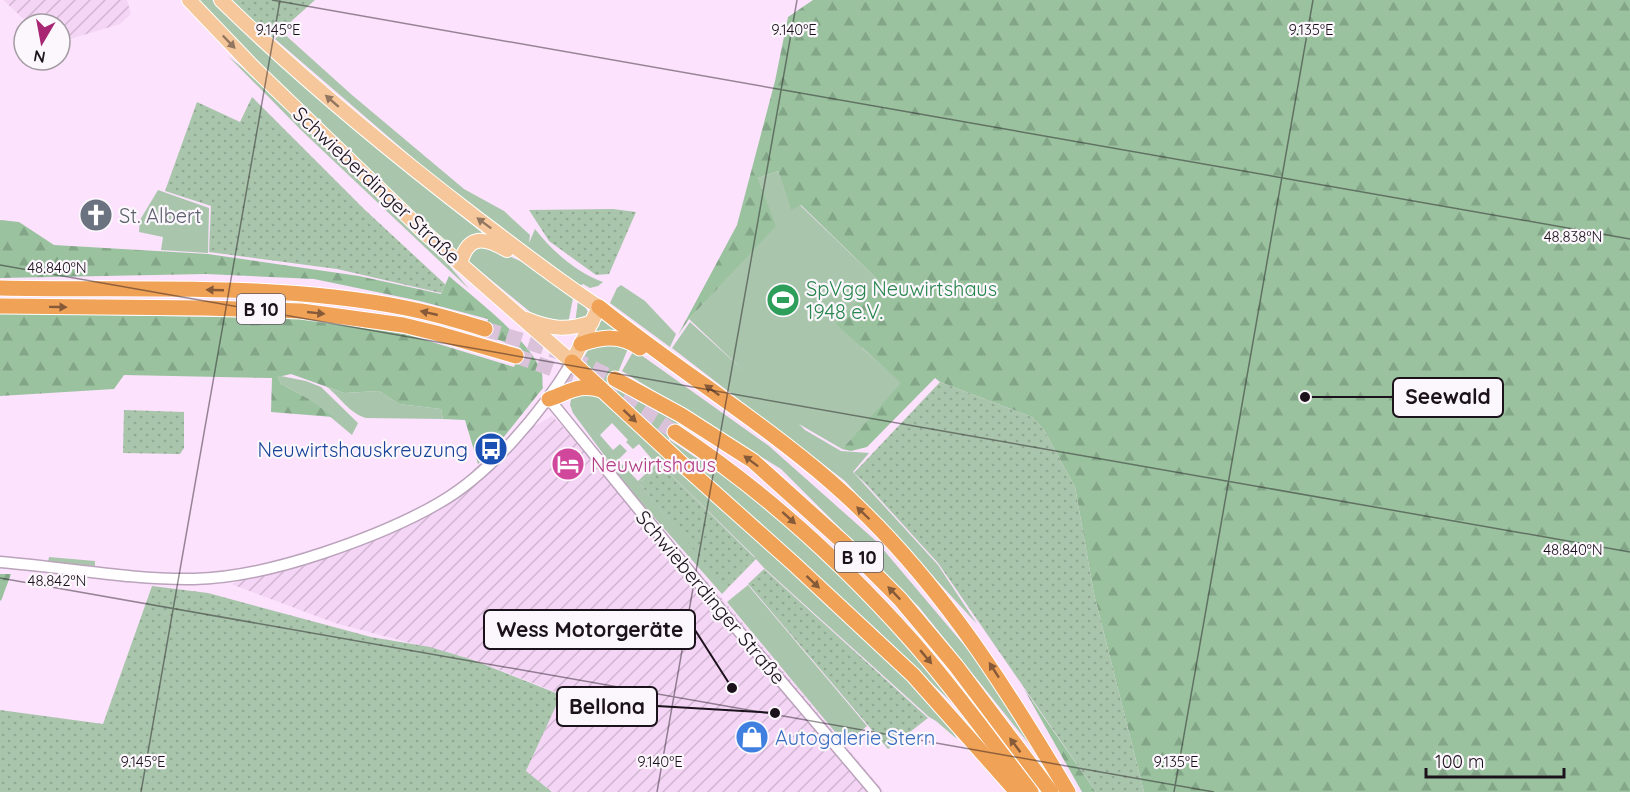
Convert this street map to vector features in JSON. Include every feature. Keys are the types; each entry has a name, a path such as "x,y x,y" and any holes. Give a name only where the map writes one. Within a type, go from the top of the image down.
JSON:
{"highway":[{"name":"B 10","path":"0,288 192,289 302,294 406,308 485,329"},
{"name":"B 10","path":"0,306 301,311 403,326 516,356"},
{"name":"B 10","path":"599,307 758,423 833,484 904,555 988,662 1068,792"},
{"name":"B 10","path":"581,344 604,337 616,338 636,345 654,358 669,359"},
{"name":"B 10","path":"572,362 913,675 1017,792"},
{"name":"B 10","path":"615,379 681,415 753,461 844,543 900,598 956,666 1051,792"},
{"path":"549,399 580,387 589,386 602,390"},
{"name":"B 10","path":"675,432 718,460 765,497 871,598 929,661 1031,792"}],"main road":[{"name":"Schwieberdinger Straße","path":"189,0 260,74 417,226 572,362"},
{"name":"Schwieberdinger Straße","path":"221,0 267,44 398,158 542,267 599,307"},
{"path":"460,264 468,246 479,240 494,243 542,267"},
{"path":"572,362 599,307"},
{"path":"516,314 543,326 561,329 592,322"}],"street":[{"path":"0,562 165,579 235,576 294,562 348,544 441,502 502,453 549,399 572,362"},
{"name":"Schwieberdinger Straße","path":"549,399 720,609 875,792"}],"shaded area":[{"path":"3,0 127,0 131,14 120,24 72,38 72,12 16,12"},
{"path":"552,416 634,498 726,603 884,792 553,792 526,772 561,694 474,660 335,623 231,584 350,543 408,519 461,482 495,449"}],"green space":[{"path":"198,0 212,0 346,120 485,235 458,253 314,118"},
{"path":"226,0 315,0 266,44"},
{"path":"813,0 1630,0 1630,792 1144,792 1094,594 1075,487 1044,430 1032,417 940,382 935,378 867,447 851,451 842,449 901,383 836,324 878,280 801,205 791,210 778,171 758,178 776,226 689,319 678,335 737,225 775,81 788,17"},
{"path":"282,32 352,95 464,189 504,211 530,235 529,243 535,229 565,260 603,282 590,288 583,284 580,286 435,177 275,39"},
{"path":"228,56 261,83 442,257 469,289 302,131"},
{"path":"252,97 364,209 446,285 441,293 337,269 209,252 211,206 165,191 197,102 240,122"},
{"name":"SpVgg Neuwirtshaus 1948 e.V.","path":"778,171 791,209 800,205 878,280 862,348 902,383 842,449 799,424 805,430 841,451 869,453 853,472 938,565 977,624 845,481 672,348 690,322 742,369 689,319 775,226 758,178"},
{"path":"158,190 209,208 208,253 161,250 163,237 139,232 140,220"},
{"path":"613,209 636,212 609,274 596,275 549,241 529,210"},
{"path":"0,220 19,222 54,245 208,254 359,276 441,294 449,276 502,322 527,348 542,374 543,388 503,438 478,464 465,420 443,419 441,409 399,404 379,391 344,393 291,374 278,377 281,384 309,399 333,417 271,412 272,378 124,375 114,389 0,396 0,313 317,319 409,335 514,367 521,348 485,335 488,319 420,301 314,279 206,274 0,278"},
{"path":"481,244 532,266 573,298 568,324 540,320 468,261 471,250"},
{"path":"621,285 645,301 676,334 670,347 610,303 617,288"},
{"path":"578,301 588,312 587,317 575,323"},
{"path":"602,319 624,335 593,335"},
{"path":"591,345 629,346 612,387 678,423 668,441 590,372 584,357"},
{"path":"634,350 769,446 876,541 986,671 1042,760 919,607 781,469 622,371"},
{"path":"278,377 306,381 321,387 358,423 352,435 309,399 281,384"},
{"path":"940,382 1032,417 1044,430 1075,487 1094,594 1144,792 1096,792 938,563 854,473"},
{"path":"327,387 344,393 379,391 399,404 441,409 443,419 366,418 350,409"},
{"path":"591,391 780,560 940,711 957,739 929,717 756,559 722,594 630,490 573,413 570,405 571,399","holes":["612,423 633,449 639,444 656,464 638,481 618,460 627,451 620,444 613,450 600,435","661,465 755,557 727,588 639,483"]},
{"path":"124,410 184,412 184,448 180,454 123,453"},
{"path":"670,440 770,508 847,579 903,638 977,727 876,629"},
{"path":"661,465 755,558 726,589 639,483"},
{"path":"49,557 95,561 95,566 48,562"},
{"path":"764,569 928,718 888,749 748,584"},
{"path":"0,574 11,574 1,601 0,600"},
{"path":"748,585 867,726 845,744 727,602"},
{"path":"152,586 208,593 371,637 430,647 473,660 561,695 526,771 552,792 0,792 0,710 103,724"},
{"path":"1024,689 1096,792 1082,792"}],"tunnel":[{"path":"485,329 559,352 615,379"},
{"path":"516,356 575,377 629,403 675,432"}],"place":[{"name":"St. Albert","path":"96,215"},
{"name":"SpVgg Neuwirtshaus 1948 e.V.","path":"783,300"},
{"name":"Seewald","path":"1305,397"},
{"name":"Neuwirtshauskreuzung","path":"491,449"},
{"name":"Neuwirtshaus","path":"568,464"},
{"name":"Wess Motorgeräte","path":"732,688"},
{"name":"Bellona","path":"775,713"},
{"name":"Autogalerie Stern","path":"752,737"}]}
